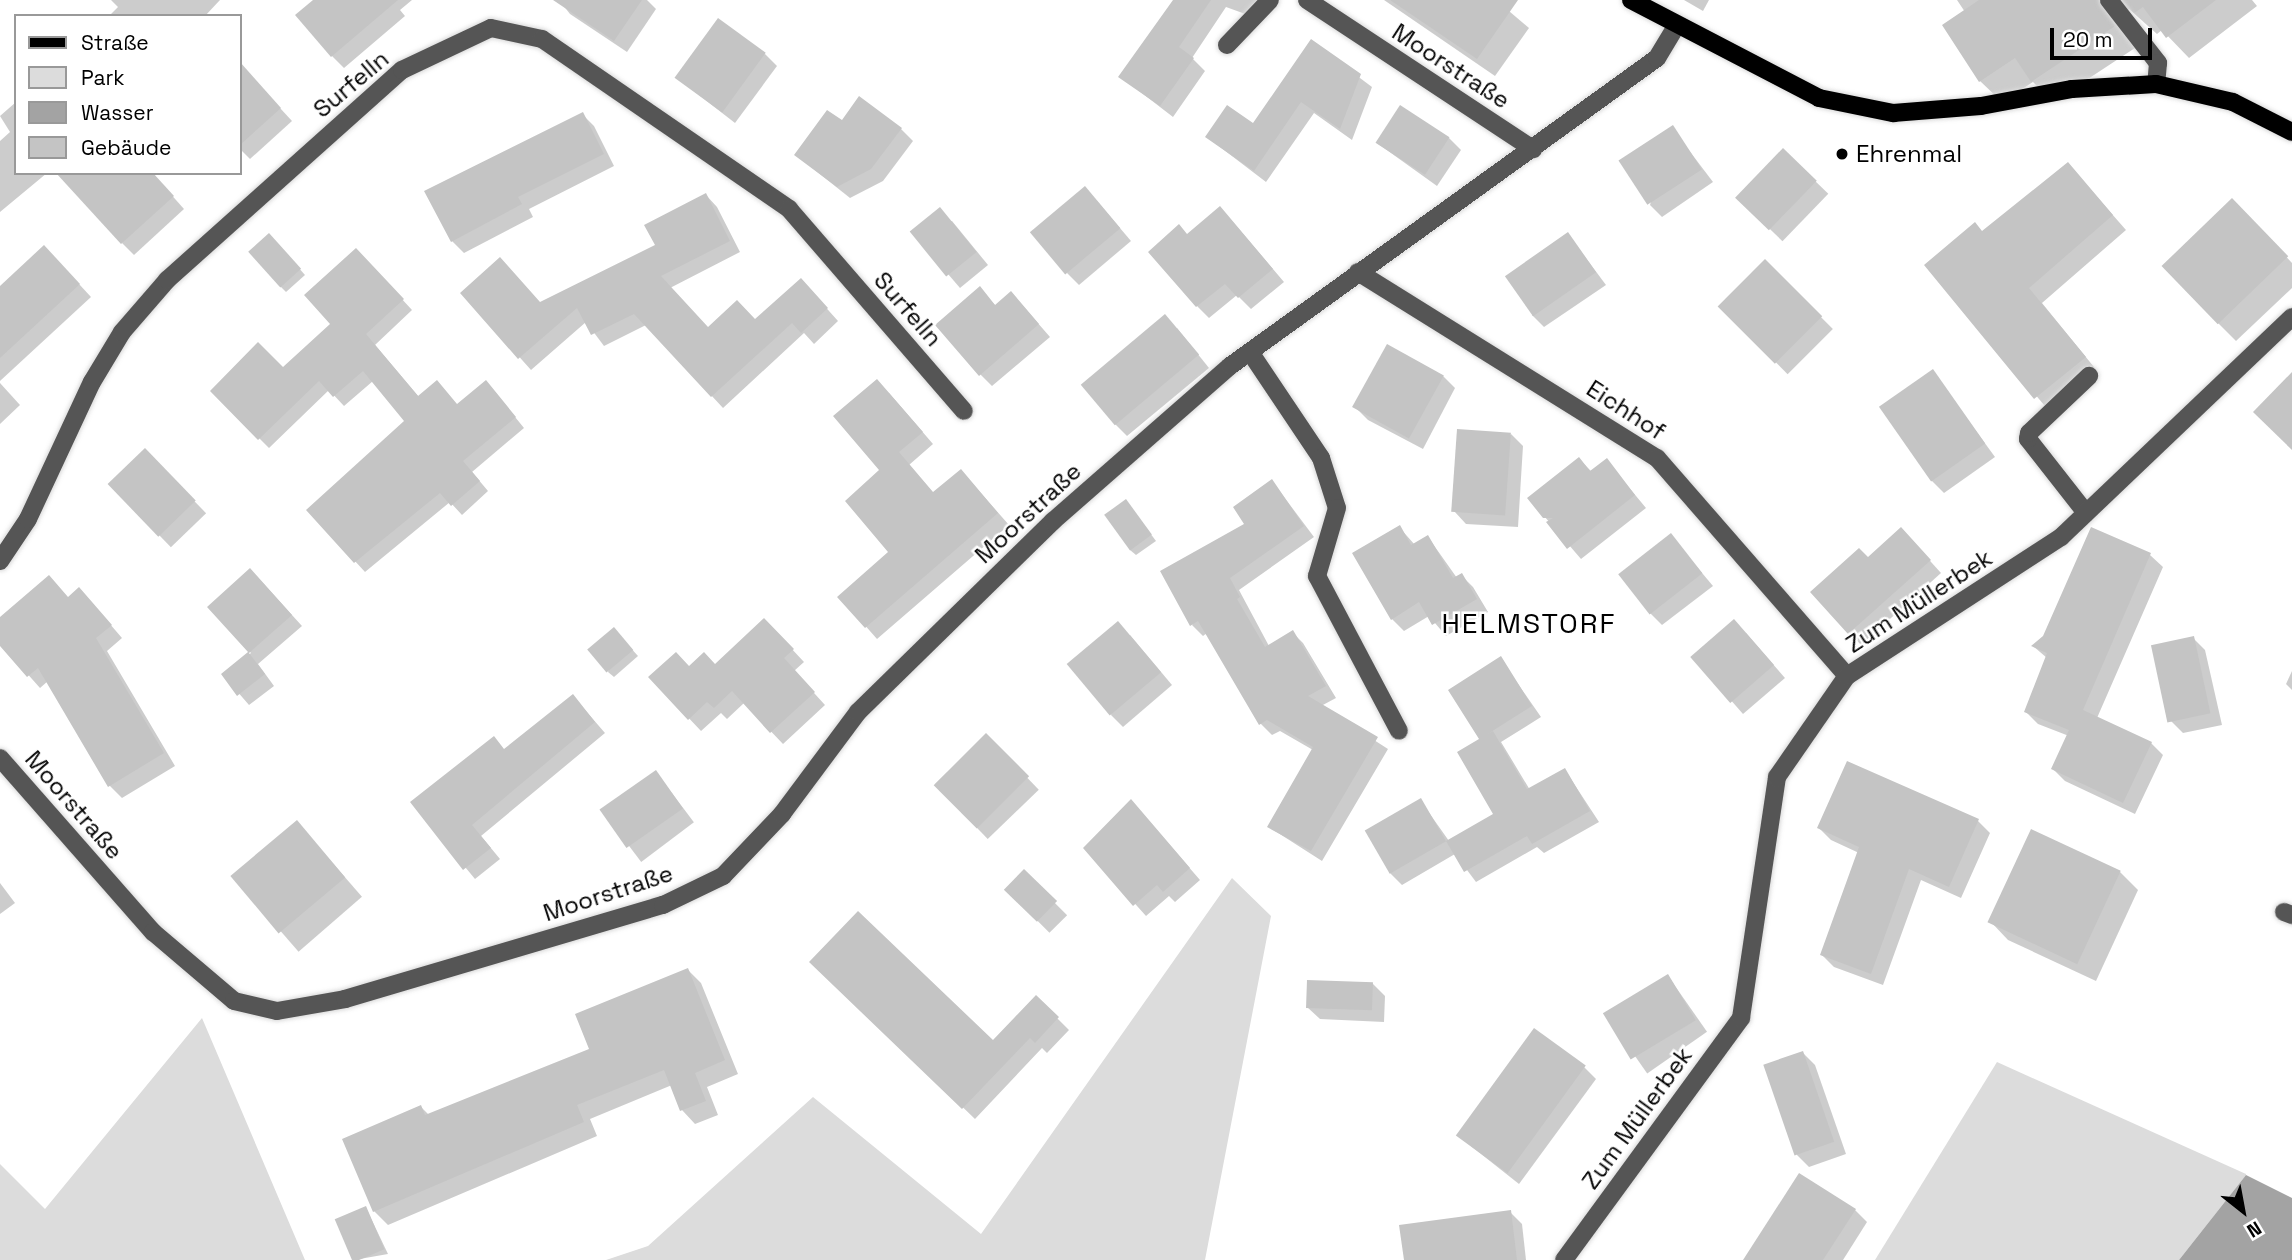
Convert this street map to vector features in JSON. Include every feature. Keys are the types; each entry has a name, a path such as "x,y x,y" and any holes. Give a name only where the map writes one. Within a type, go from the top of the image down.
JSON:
{"main road":[{"path":"1630,0 1819,98 1893,113 1981,106 2072,89 2156,84 2233,102 2292,132"}],"street":[{"path":"1227,44 1270,0"},
{"name":"Moorstraße","path":"1307,0 1534,149"},
{"path":"2109,0 2158,63 2156,84"},
{"name":"Moorstraße","path":"0,758 153,932 234,1001 277,1011 345,999 663,905 723,876 782,814 858,712 1052,522 1250,352 1657,58 1676,26"},
{"name":"Surfelln","path":"0,561 28,519 92,382 122,332 167,280 402,70 491,28 542,39 789,209 964,411"},
{"name":"Eichhof","path":"1358,272 1657,458 1847,676"},
{"name":"Zum Müllerbek","path":"1564,1260 1741,1018 1777,777 1847,676 2015,569 2086,513 2292,317"},
{"path":"1250,352 1321,458 1337,508 1317,576 1399,731"},
{"path":"2086,513 2028,439 2029,433 2089,376"}],"green space":[{"path":"1232,878 1271,916 1205,1260 606,1260 648,1246 813,1097 981,1234"},
{"path":"202,1018 305,1260 0,1260 0,1164 45,1209"},
{"path":"1997,1062 2246,1175 2179,1260 1875,1260"}],"water":[{"path":"2246,1175 2292,1198 2292,1260 2179,1260"}],"building":[{"path":"313,0 398,0 331,57 295,15"},
{"path":"553,0 642,0 614,41"},
{"path":"1173,0 1211,0 1179,47 1194,58 1160,106 1118,77"},
{"path":"1390,0 1518,0 1477,59"},
{"path":"1979,0 2098,0 2115,26 2031,82 2015,58 1979,82 1942,25"},
{"path":"2123,0 2216,0 2166,38 2143,7 2134,13"},
{"path":"718,18 766,53 722,113 675,78"},
{"path":"1311,39 1361,74 1340,129 1301,102 1254,171 1205,137 1227,105 1253,123"},
{"path":"242,64 281,108 242,143"},
{"path":"859,96 902,128 871,169 837,187 794,155 827,110 842,120"},
{"path":"1400,105 1449,137 1425,175 1375,143"},
{"path":"583,112 604,154 518,197 522,204 451,242 424,191"},
{"path":"1673,125 1702,169 1647,205 1618,160"},
{"path":"1783,148 1817,181 1769,230 1735,198"},
{"path":"2068,162 2113,215 2029,288 2086,357 2034,399 1924,265 1975,222 1982,231"},
{"path":"58,175 155,175 174,196 121,244"},
{"path":"1085,186 1120,228 1065,274 1030,232"},
{"path":"706,193 730,241 661,276 708,327 737,300 755,319 801,278 828,308 801,333 792,323 711,397 634,314 591,335 577,308 518,359 460,293 500,257 540,302 655,245 644,225"},
{"path":"2232,198 2288,256 2218,324 2162,266"},
{"path":"1220,206 1273,269 1238,298 1225,284 1196,307 1148,252 1179,224 1187,234"},
{"path":"940,207 977,252 946,277 910,232"},
{"path":"1568,232 1596,272 1533,316 1505,276"},
{"path":"269,233 301,269 280,287 248,252"},
{"path":"44,245 80,284 0,358 0,286"},
{"path":"356,248 404,299 366,334 418,396 437,380 457,404 486,380 516,417 463,461 480,481 451,506 440,493 354,563 306,510 404,421 363,371 333,397 319,381 258,440 210,391 258,342 283,367 330,324 304,295"},
{"path":"1765,259 1822,316 1775,364 1718,306"},
{"path":"980,286 995,305 1011,291 1039,324 979,376 935,325"},
{"path":"1165,314 1199,355 1115,425 1081,385"},
{"path":"1387,344 1444,376 1409,438 1352,407"},
{"path":"1933,369 1985,444 1931,481 1879,407"},
{"path":"2292,372 2292,450 2253,412"},
{"path":"877,379 923,432 899,452 933,492 961,469 998,513 865,628 837,597 888,552 845,501 879,470 833,416"},
{"path":"1457,429 1511,433 1505,516 1451,512"},
{"path":"145,448 196,501 158,537 108,484"},
{"path":"1579,457 1590,471 1607,458 1635,495 1567,549 1546,522 1553,518 1543,518 1527,498"},
{"path":"1272,479 1304,526 1230,578 1240,597 1237,599 1265,647 1293,630 1326,686 1308,696 1378,737 1311,851 1267,827 1313,747 1267,720 1259,725 1198,621 1190,626 1160,571 1244,524 1233,507"},
{"path":"1126,499 1152,535 1130,550 1104,515"},
{"path":"1400,525 1411,545 1428,535 1453,578 1462,573 1477,599 1432,625 1419,602 1391,620 1352,553"},
{"path":"1901,527 1931,560 1848,634 1810,592 1859,548 1868,557"},
{"path":"2091,527 2151,553 2083,710 2152,742 2123,803 2051,769 2069,730 2024,712 2047,653 2031,646 2043,636"},
{"path":"1671,533 1702,573 1650,614 1618,574"},
{"path":"250,568 292,615 249,653 265,674 237,696 221,674 248,652 207,607"},
{"path":"49,575 68,597 79,587 112,625 96,638 164,753 108,787 38,668 27,677 0,646 0,617"},
{"path":"764,618 794,649 784,658 815,692 770,733 732,691 714,708 707,702 688,720 648,677 676,652 689,666 704,652 715,664"},
{"path":"1734,619 1774,665 1730,703 1690,657"},
{"path":"1118,621 1161,672 1110,715 1067,664"},
{"path":"614,627 633,650 606,672 587,649"},
{"path":"2194,636 2210,713 2167,722 2151,645"},
{"path":"1501,656 1532,706 1486,735 1493,731 1527,789 1565,768 1590,811 1532,844 1527,836 1464,872 1446,841 1493,814 1457,752 1479,739 1448,690"},
{"path":"573,694 595,722 472,825 491,848 463,870 410,802 494,736 504,749"},
{"path":"986,733 1029,776 977,828 934,785"},
{"path":"1847,761 1979,819 1949,887 1909,869 1871,974 1820,955 1859,847 1817,828"},
{"path":"656,770 683,809 626,848 599,810"},
{"path":"1421,798 1446,841 1390,874 1365,831"},
{"path":"1131,799 1190,868 1163,892 1157,885 1133,906 1083,848"},
{"path":"297,820 345,877 279,933 230,876"},
{"path":"2031,829 2121,871 2077,964 1987,922"},
{"path":"1024,869 1057,901 1037,922 1004,890"},
{"path":"858,911 993,1040 1036,995 1059,1017 1035,1043 1030,1038 962,1109 809,962"},
{"path":"688,968 725,1060 695,1073 706,1101 680,1111 664,1070 577,1105 584,1122 373,1212 342,1139 421,1105 425,1115 589,1049 575,1014"},
{"path":"1668,974 1696,1020 1631,1059 1603,1013"},
{"path":"1307,980 1373,982 1372,1010 1306,1008"},
{"path":"1534,1028 1586,1066 1508,1173 1456,1136"},
{"path":"1803,1051 1834,1142 1795,1155 1763,1065"},
{"path":"1799,1173 1856,1209 1823,1260 1743,1260"},
{"path":"366,1206 384,1249 359,1260 352,1260 335,1219"},
{"path":"1511,1210 1517,1260 1404,1260 1399,1225"}],"place":[{"name":"Ehrenmal","path":"1842,154"}],"district":[{"name":"HELMSTORF","path":"1529,623"}]}
